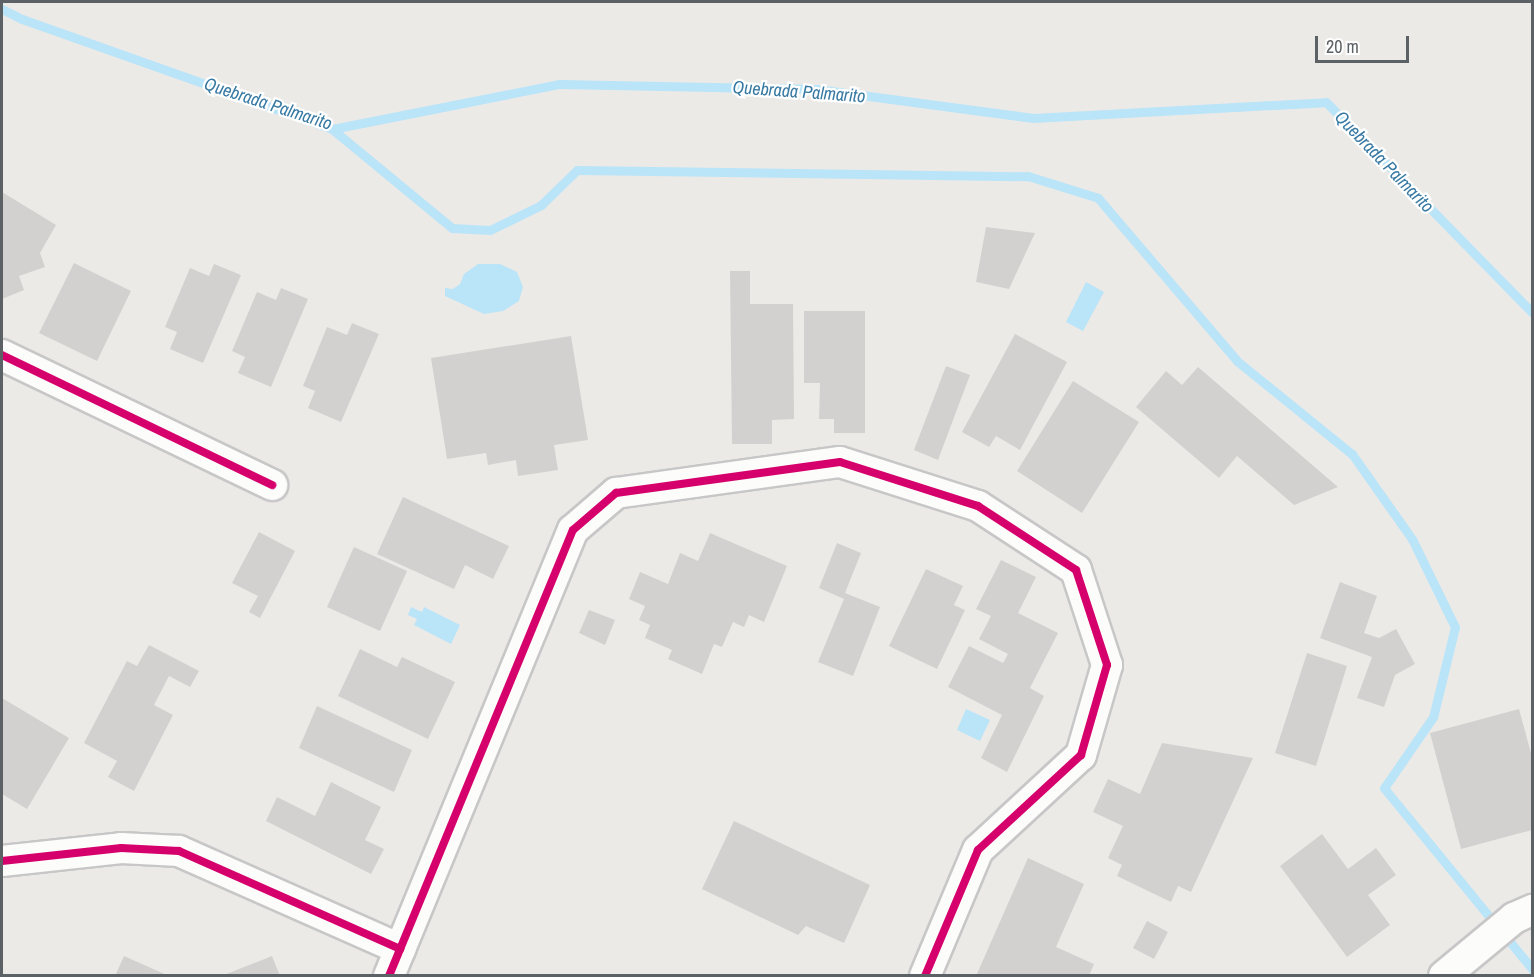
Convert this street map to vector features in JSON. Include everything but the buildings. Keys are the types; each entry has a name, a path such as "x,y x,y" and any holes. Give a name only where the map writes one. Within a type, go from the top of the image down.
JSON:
{"street":[{"path":"2,355 272,485"},
{"path":"2,861 121,848 179,851 395,962 573,530 616,493 840,462 978,506 1076,570 1107,665 1082,755 978,850 925,975"},
{"path":"1444,975 1523,914"}],"water":[{"path":"478,264 500,264 517,272 523,287 519,301 503,311 484,314 445,296 445,288 453,289 460,284 464,274"},
{"path":"1086,282 1104,292 1083,331 1066,322"},
{"path":"411,607 422,612 424,607 460,625 451,644 414,625 417,619 408,615"},
{"path":"966,709 990,720 980,741 957,730"}],"waterway":[{"name":"Quebrada Palmarito","path":"2,9 22,19 332,129 560,84 816,89 1033,118 1326,102 1532,312"},
{"path":"332,129 452,228 490,230 541,205 577,170 1028,176 1098,198 1237,361 1352,454 1412,539 1455,627 1433,717 1384,788 1532,969"}],"cycle path":[{"path":"2,355 272,485"},
{"path":"389,976 573,530 616,493 840,462 978,506 1076,570 1107,665 1081,755 978,850 925,976"},
{"path":"2,861 121,848 179,851 400,949"}]}
